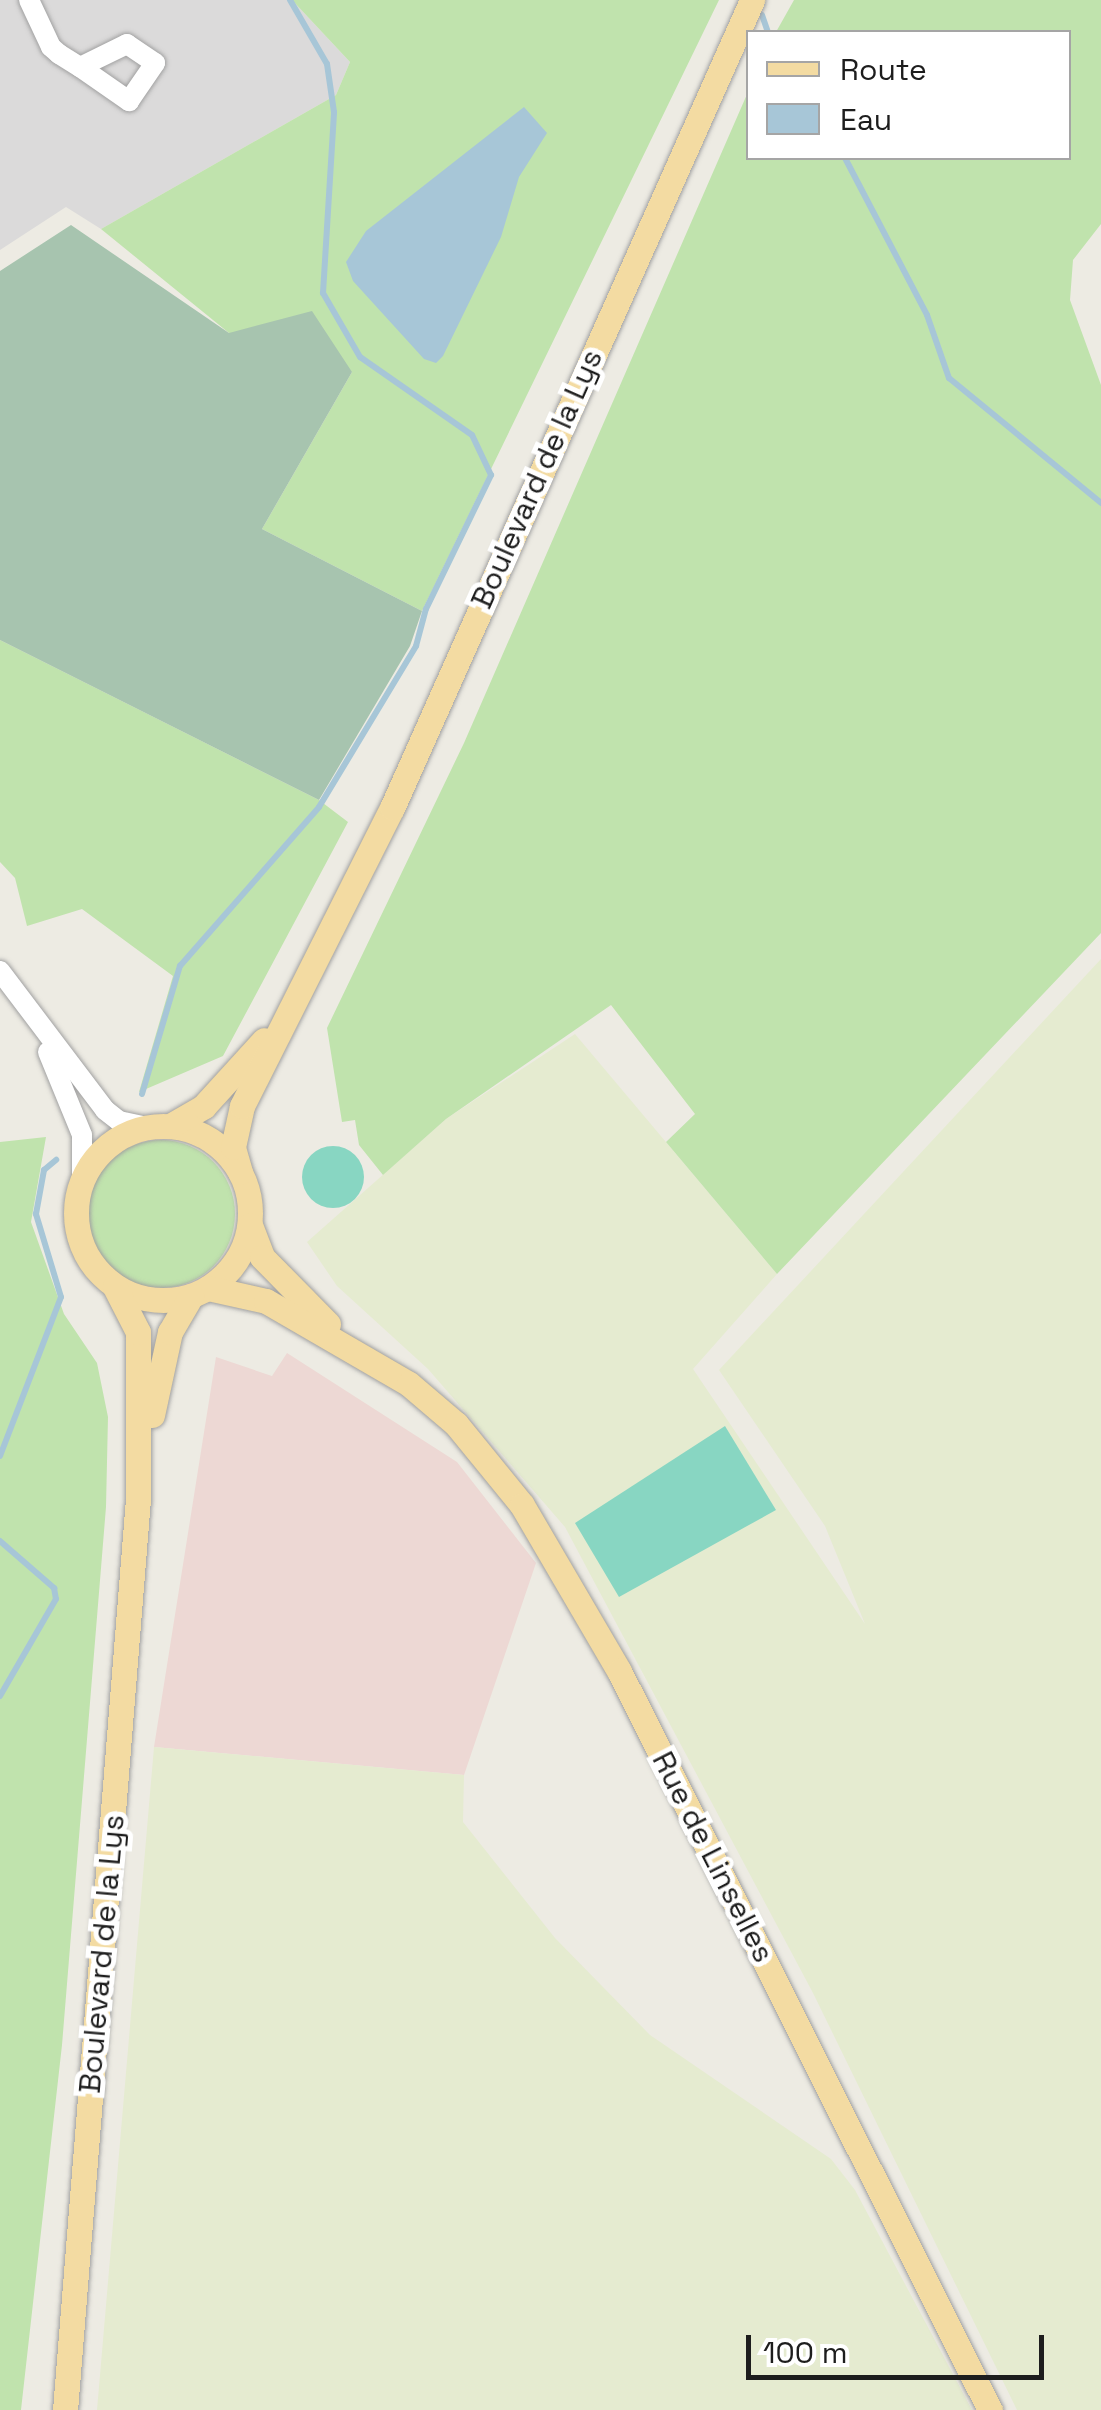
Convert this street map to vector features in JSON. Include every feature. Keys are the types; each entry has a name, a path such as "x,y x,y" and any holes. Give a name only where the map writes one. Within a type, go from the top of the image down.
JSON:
{"main road":[{"name":"Boulevard de la Lys","path":"240,1172 233,1147 239,1114 392,808 752,0"},
{"name":"Boulevard de la Lys","path":"159,1126 199,1110 246,1063 318,956"},
{"path":"159,1126 211,1140 240,1172 250,1225 236,1261 200,1292 152,1300 116,1287 81,1245 75,1212 82,1180 108,1145 159,1126"},
{"name":"Rue de Linselles","path":"250,1225 276,1274 366,1356 456,1424 510,1487 562,1566 990,2410"},
{"name":"Boulevard de la Lys","path":"65,2410 138,1499 138,1332 116,1287"},
{"name":"Boulevard de la Lys","path":"138,1499 163,1354 200,1292"},
{"name":"Rue de Linselles","path":"200,1292 256,1296 366,1356"}],"street":[{"path":"30,0 46,41 80,68"},
{"path":"0,970 105,1110 119,1121 159,1126"},
{"path":"25,1006 82,1135 82,1180"}],"shaded area":[{"path":"0,0 292,0 350,62 336,95 101,229 66,207 0,250"},
{"path":"287,1353 457,1462 536,1563 464,1775 154,1747 216,1357 272,1376"}],"green space":[{"path":"292,0 719,0 422,611 262,529 352,372 229,333 101,229 336,95 350,62"},
{"path":"794,0 1101,0 1101,224 1073,260 1070,300 1101,385 1101,933 777,1274 666,1142 695,1114 611,1005 446,1119 383,1175 359,1145 355,1120 342,1122 327,1028 464,743 746,97 746,160 1071,160 1071,30 777,30"},
{"path":"71,225 229,333 312,311 352,372 262,529 422,611 410,646 319,800 0,640 0,271"},
{"path":"0,640 319,800 348,822 223,1056 139,1092 173,976 82,909 27,926 15,878 0,862"},
{"path":"1101,959 1101,2410 1017,2410 813,1993 565,1527 428,1369 337,1286 307,1242 446,1119 575,1034 777,1274 693,1369 865,1624 825,1526 719,1370"},
{"path":"46,1137 31,1222 64,1314 97,1363 108,1417 106,1507 62,2045 21,2410 0,2410 0,1142"},
{"path":"161,1140 189,1146 213,1162 229,1186 235,1214 229,1242 213,1266 189,1282 161,1288 133,1282 109,1266 93,1242 87,1214 93,1186 109,1162 133,1146"},
{"path":"333,1146 355,1155 364,1177 355,1199 333,1208 311,1199 302,1177 311,1155"},
{"path":"725,1426 776,1510 619,1597 575,1523"},
{"path":"154,1747 464,1775 463,1822 555,1938 650,2035 831,2159 855,2190 972,2410 97,2410"}],"water":[{"path":"524,107 547,133 519,177 501,237 443,356 436,363 424,359 353,281 346,262 366,231"}],"waterway":[{"path":"142,1094 180,966 319,807 416,646 426,609 491,475 472,435 360,357 323,293 334,112 327,64 290,0"},
{"path":"762,15 767,30"},
{"path":"846,160 927,315 949,378 1101,503"},
{"path":"0,1456 61,1297 36,1214 44,1170 56,1160"},
{"path":"0,1541 54,1588 56,1599 0,1696"}]}
